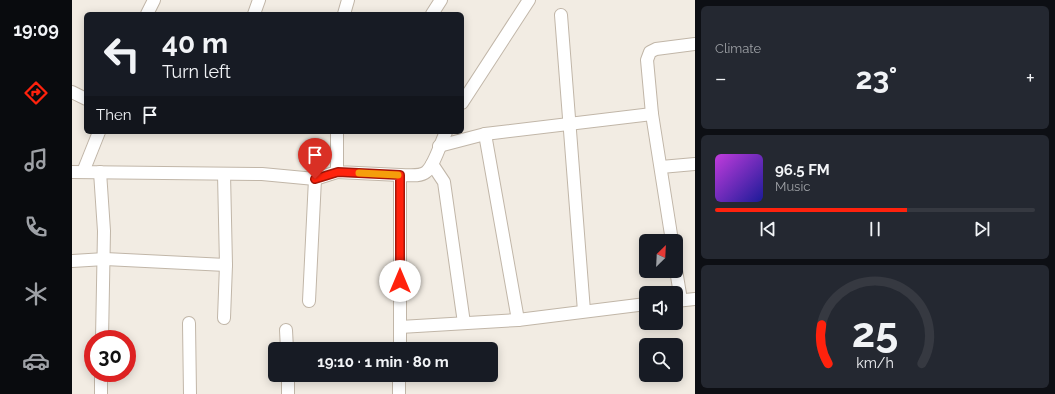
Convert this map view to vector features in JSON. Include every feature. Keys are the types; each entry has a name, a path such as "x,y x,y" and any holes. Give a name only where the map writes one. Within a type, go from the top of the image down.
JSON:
{"street":[{"path":"148,12 154,0"},
{"path":"255,12 259,0"},
{"path":"345,12 348,0"},
{"path":"433,12 441,0"},
{"path":"464,100 529,0"},
{"path":"561,15 584,312"},
{"path":"671,234 652,114 648,55 656,49 695,44"},
{"path":"72,92 84,98"},
{"path":"98,134 78,172 262,174 315,179 338,172 400,175 418,175 426,173 432,164 442,138 570,125 652,114"},
{"path":"337,134 338,172"},
{"path":"485,134 518,320"},
{"path":"432,164 444,182 464,323"},
{"path":"661,167 695,164"},
{"path":"100,172 105,259 102,330"},
{"path":"224,174 226,265 224,318"},
{"path":"400,175 400,342"},
{"path":"309,301 315,179"},
{"path":"72,261 105,259 226,265"},
{"path":"683,300 695,299"},
{"path":"400,327 518,320 639,305"},
{"path":"189,323 190,394"},
{"path":"286,330 287,342"},
{"path":"101,382 101,394"},
{"path":"288,382 288,394"},
{"path":"399,382 399,394"}],"slow traffic":[{"path":"359,173 398,175"}],"route":[{"path":"315,179 338,172 400,175 400,281"}]}
